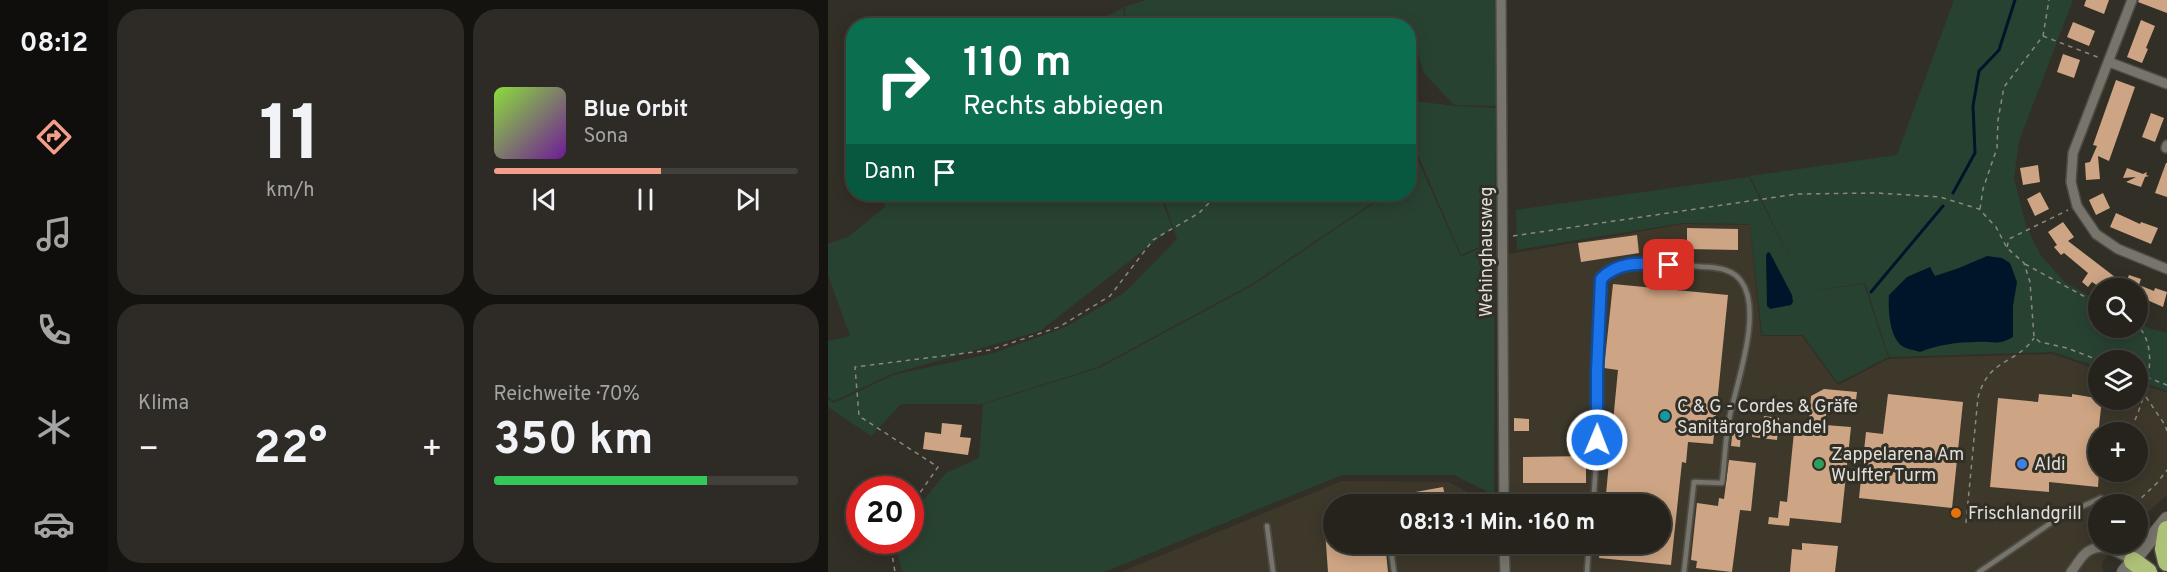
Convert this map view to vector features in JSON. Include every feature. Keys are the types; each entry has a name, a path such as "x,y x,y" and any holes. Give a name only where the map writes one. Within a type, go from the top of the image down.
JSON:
{"highway":[{"path":"2167,530 2164,549 2167,562"}],"street":[{"name":"Wehinghausweg","path":"1501,0 1504,494"},
{"path":"2132,0 2073,153 2071,182 2077,206 2096,234 2118,249 2167,269"},
{"path":"2109,62 2167,84"},
{"path":"2071,572 2087,552 2098,548 2116,550 2134,569 2141,549 2167,519"},
{"path":"1504,554 1504,572"}],"lane":[{"path":"1594,494 1601,279 1614,268 1630,263 1720,268 1732,273 1741,281 1750,304 1744,358 1730,415 1722,483 1694,482 1684,572"},
{"path":"1979,572 2061,516 2088,504"},
{"path":"1267,526 1273,572"},
{"path":"1392,554 1394,572"},
{"path":"1587,572 1588,554"}],"path":[{"path":"1979,210 1983,189 1997,148 1998,120 2004,87 2043,36 2049,0"},
{"path":"2043,36 2109,62"},
{"path":"1502,238 1825,192 1940,197 1979,210 1996,227 2007,248 2024,263 2088,298"},
{"path":"924,487 938,467 859,416 855,367 990,350 1059,327 1110,296 1154,240 1199,213 1211,201"},
{"path":"2007,248 2009,239 2077,206"},
{"path":"1966,523 1978,397 1982,385 1992,370 2007,359 2019,355 2034,337 2030,282 2024,263"},
{"path":"2034,337 2040,342 2067,348 2088,356"},
{"path":"2146,338 2148,382"},
{"path":"2149,378 2167,385"},
{"path":"2148,400 2165,424 2167,431"},
{"path":"2135,420 2139,410"},
{"path":"2145,494 2167,470"},
{"path":"892,554 895,572"}],"shaded area":[{"path":"1683,224 1750,225 1761,336 1802,336 1838,385 1888,359 2053,354 2088,366 2088,410 2148,410 2148,386 2167,393 2167,495 2148,512 2148,494 2088,494 2088,554 2109,554 2102,563 2103,572 1121,572 1342,481 1449,482 1471,494 1323,494 1323,554 1671,554 1671,494 1509,494 1509,254"}],"green space":[{"path":"1146,0 1497,0 1497,106 1454,105 1424,73 1416,49 1416,18 1126,18 1124,7"},
{"path":"1954,0 2073,0 2019,141 2014,178 2026,226 2041,256 2066,283 2088,295 2088,338 2148,338 2148,327 2167,333 2167,391 2148,384 2148,350 2088,350 2088,364 2053,352 1889,357 1865,283 1806,292 1864,284 1888,357 1838,383 1803,335 1762,335 1750,224 1683,223 1517,250 1516,210 1749,177 1799,276 1750,176 1897,155"},
{"path":"1123,8 1125,18 1103,18"},
{"path":"1416,101 1496,108 1495,240 1461,255 1416,154"},
{"path":"1416,156 1461,257 1495,241 1494,494 1454,475 1342,475 1104,572 902,572 898,554 924,554 924,499 946,473 979,458 983,404 1099,368 1253,285 1377,201 1416,201"},
{"path":"885,201 1162,201 1172,228 1040,331 892,374 834,401 828,397 828,341 850,336 828,275 828,244 848,237 885,207"},
{"path":"1164,201 1375,201 1252,284 1098,367 981,404 901,404 871,436 828,407 828,399 834,403 893,375 994,353 1066,327 1124,293 1177,239"}],"water":[{"path":"1768,252 1792,295 1791,305 1770,309 1767,306 1766,255"},
{"path":"1987,256 2002,258 2010,263 2017,282 2013,306 2013,337 1999,342 1947,344 1920,352 1902,346 1894,336 1892,329 1889,295 1907,277 1930,267 1935,276"}],"building":[{"path":"2086,0 2109,0 2104,14 2084,6"},
{"path":"2139,0 2167,0 2167,13 2138,2"},
{"path":"2141,20 2155,26 2142,63 2127,57"},
{"path":"2073,22 2095,31 2089,46 2067,37"},
{"path":"2063,54 2080,60 2074,78 2057,72"},
{"path":"2116,80 2135,87 2109,161 2098,156 2100,179 2086,180 2085,163 2090,162 2097,146 2093,145"},
{"path":"2151,113 2164,118 2155,142 2142,137"},
{"path":"2167,163 2167,197 2155,193"},
{"path":"2038,165 2040,182 2023,185 2020,168"},
{"path":"2127,168 2143,174 2147,172 2146,175 2149,176 2145,177 2141,187 2126,182 2136,177 2123,178"},
{"path":"2040,192 2049,209 2035,216 2027,199"},
{"path":"2103,193 2110,208 2096,215 2089,200"},
{"path":"2116,213 2140,224 2141,222 2158,228 2151,244 2110,227"},
{"path":"2063,222 2074,237 2068,241 2115,277 2088,278 2088,287 2082,282 2088,273 2064,253 2061,255 2054,247 2057,245 2048,232"},
{"path":"1687,228 1738,229 1738,250 1687,249"},
{"path":"1637,235 1639,253 1581,262 1578,243"},
{"name":"C & G - Cordes & Gräfe Sanitärgroßhandel","path":"1613,284 1728,295 1713,444 1688,442 1686,463 1682,462 1671,565 1599,558 1600,554 1671,554 1671,494 1606,494 1618,370 1604,368"},
{"path":"2155,288 2167,292 2163,307 2148,300 2148,289 2154,291"},
{"name":"Zappelarena Am Wulfter Turm","path":"1824,389 1857,392 1855,408 1827,406 1825,425 1851,427 1841,523 1790,518 1789,526 1768,524 1769,517 1778,518 1780,501 1787,502 1795,422 1809,423 1811,396"},
{"path":"1888,394 1963,402 1952,508 1859,498 1866,432 1883,434"},
{"name":"Aldi","path":"2039,394 2072,397 2072,394 2088,397 2088,410 2101,410 2099,422 2088,422 2088,482 2098,482 2098,487 2049,482 2049,492 1990,487 1998,398 2038,402"},
{"path":"1764,416 1779,418 1777,440 1752,437 1753,423 1763,424"},
{"path":"1514,418 1529,419 1529,431 1514,431"},
{"path":"942,423 962,425 960,437 971,438 968,455 923,449 925,432 941,434"},
{"path":"1733,428 1741,429 1740,447 1731,446"},
{"path":"1586,456 1586,483 1523,483 1523,457"},
{"path":"1729,460 1756,463 1751,511 1740,510 1732,572 1696,568 1697,561 1691,560 1697,503 1718,506 1719,498 1724,499"},
{"path":"1443,487 1445,494 1410,494"},
{"path":"1802,543 1838,546 1835,572 1790,572 1792,549 1802,550"},
{"path":"1327,554 1386,554 1388,572 1328,572"}],"waterway":[{"path":"1953,193 1975,153 1973,106 1979,71 1999,50 2015,0"},
{"path":"1871,292 1943,206"}],"place":[{"name":"C & G - Cordes & Gräfe Sanitärgroßhandel","path":"1665,416"},
{"name":"Zappelarena Am Wulfter Turm","path":"1819,464"},
{"name":"Aldi","path":"2022,464"},
{"name":"Frischlandgrill","path":"1956,513"}],"route":[{"path":"1597,440 1601,279 1614,268 1630,263 1669,265"}]}
